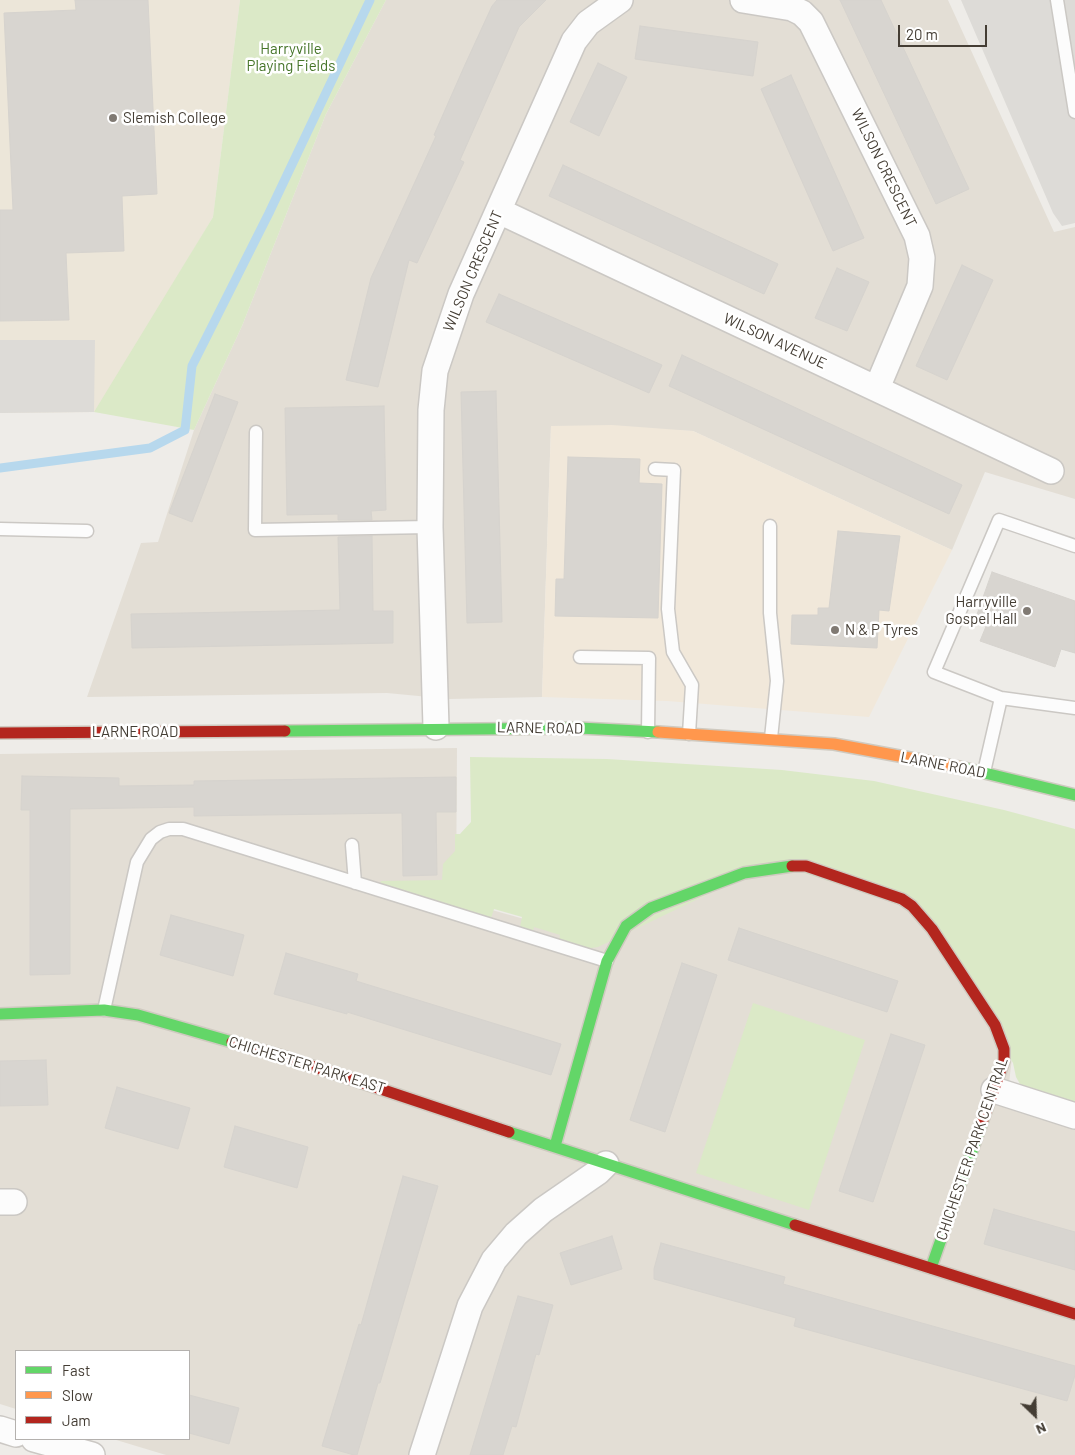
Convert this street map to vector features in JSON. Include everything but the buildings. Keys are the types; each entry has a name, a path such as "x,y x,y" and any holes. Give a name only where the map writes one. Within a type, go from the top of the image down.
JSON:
{"street":[{"name":"WILSON CRESCENT","path":"436,728 430,527 431,404 435,371 460,294 574,41 588,23 620,0"},
{"name":"WILSON CRESCENT","path":"743,0 792,8 802,13 811,22 917,236 922,258 920,286 877,388"},
{"name":"WILSON AVENUE","path":"499,211 1050,471"},
{"name":"LARNE ROAD","path":"0,733 579,728 771,738 834,744 984,772 1075,794"},
{"name":"CHICHESTER PARK CENTRAL","path":"556,1146 606,961 626,926 651,908 758,869 790,865 806,866 902,899 920,914 995,1025 1005,1055 931,1268"},
{"name":"CHICHESTER PARK EAST","path":"0,1014 104,1010 138,1015 279,1055 606,1164"},
{"path":"994,1090 1075,1116"},
{"path":"422,1455 470,1306 494,1260 516,1234 542,1210 598,1172 606,1164 1075,1314"},
{"path":"0,1429 15,1434"},
{"path":"38,1440 92,1455"}],"lane":[{"path":"1057,0 1075,112"},
{"path":"256,432 255,530 430,527"},
{"path":"655,469 674,470 668,609 673,652 692,685 688,734"},
{"path":"1075,546 999,520 934,672 1001,698 1075,708"},
{"path":"770,526 770,613 777,682 771,738"},
{"path":"0,529 87,531"},
{"path":"580,657 649,658 648,732"},
{"path":"984,772 1001,698"},
{"path":"104,1010 137,862 146,846 160,832 169,829 183,829 606,961"},
{"path":"352,845 355,883"}],"shaded area":[{"name":"Slemish College","path":"0,0 240,0 213,217 98,412 0,413"},
{"path":"386,0 948,0 1054,232 1075,227 1075,499 985,472 952,550 693,431 551,426 542,697 450,699 387,693 87,697 141,543 158,542 194,430 242,326 326,114"},
{"path":"961,0 1075,0 1075,223 1062,226 1053,213"},
{"path":"0,340 95,340 94,412 0,413"},
{"path":"612,425 693,431 952,550 869,717 667,701 542,697 551,426"},
{"path":"457,748 456,900 603,941 762,860 897,886 1012,1058 1006,1108 1075,1130 1075,1455 166,1455 116,1440 190,1440 190,1350 15,1350 15,1409 0,1404 0,754"}],"green space":[{"name":"Harryville Playing Fields","path":"240,0 386,0 326,114 242,326 194,430 94,412 213,217"},
{"path":"470,757 607,759 782,770 874,781 1004,810 1075,829 1075,1114 1025,1093 1016,1077 1013,1063 924,912 773,863 598,947 584,949 559,943 560,935 534,927 532,935 519,932 522,917 494,909 490,921 379,886 381,881 442,880 443,864 455,851 455,834 460,834 471,822"},
{"path":"753,1003 865,1040 809,1210 696,1173"}],"waterway":[{"path":"0,468 150,448 185,430 192,366 269,213 370,0"}],"traffic: fast":[{"path":"285,731 579,728 658,732"},
{"path":"964,768 1075,795"},
{"path":"555,1146 607,961 626,926 651,908 744,873 792,866"},
{"path":"0,1014 104,1010 138,1015 232,1042"},
{"path":"931,1268 983,1120"},
{"path":"509,1132 795,1225"}],"traffic: slow":[{"path":"658,732 834,744 964,768"}],"traffic: jam":[{"path":"0,733 285,731"},
{"path":"792,866 806,866 902,899 912,906 932,929 995,1025 1004,1049 1004,1061 983,1120"},
{"path":"232,1042 279,1055 509,1132"},
{"path":"795,1225 1075,1314"}],"place":[{"name":"Slemish College","path":"113,118"},
{"name":"Harryville Gospel Hall","path":"1027,611"},
{"name":"N & P Tyres","path":"835,630"}]}
